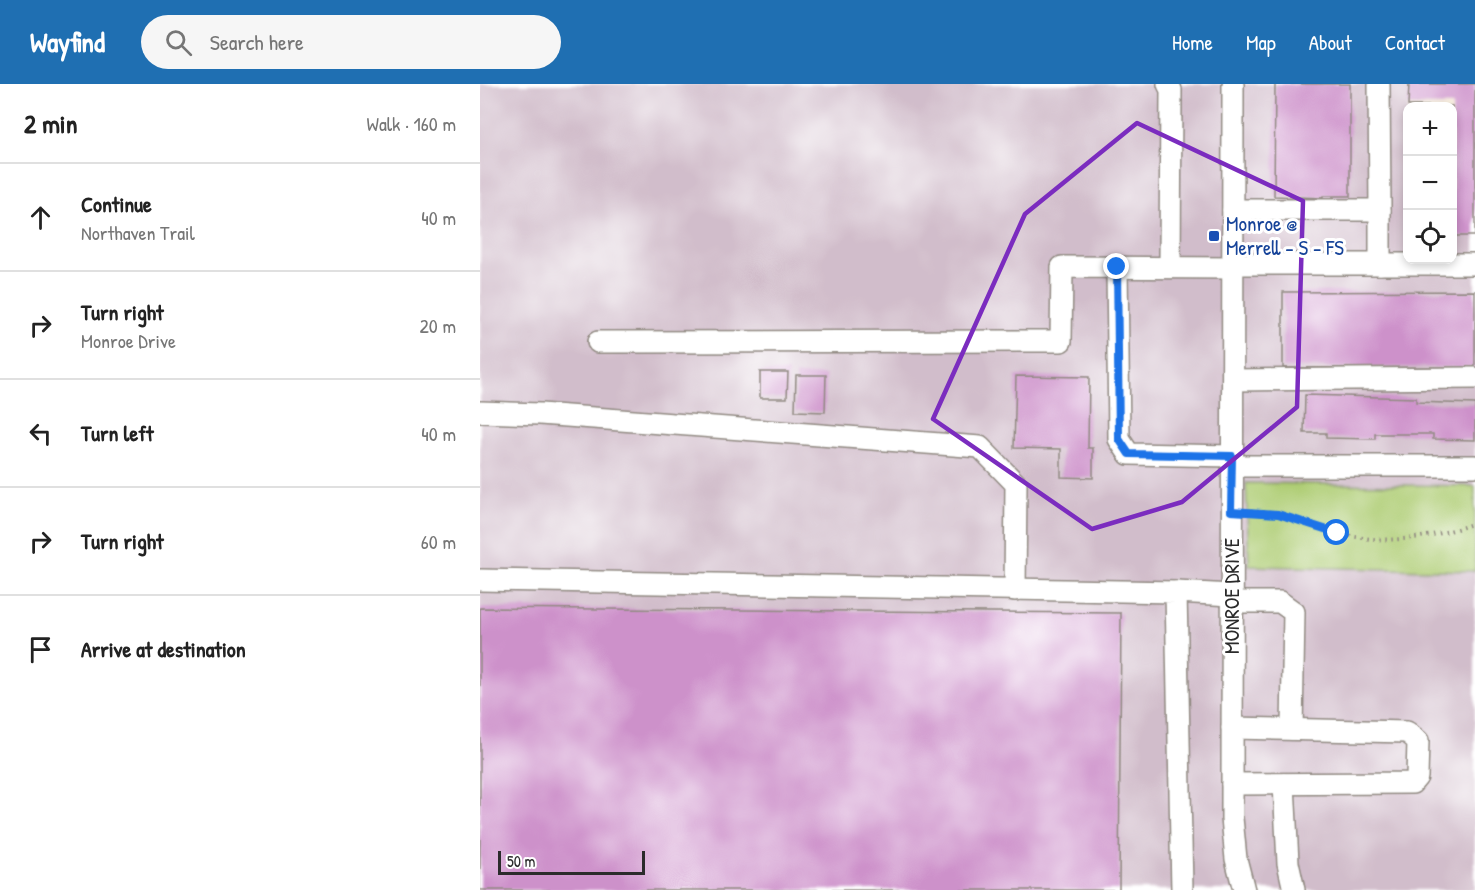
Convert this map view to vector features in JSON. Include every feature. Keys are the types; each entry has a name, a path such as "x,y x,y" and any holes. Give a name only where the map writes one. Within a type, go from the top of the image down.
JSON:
{"street":[{"path":"1168,84 1171,90 1170,267"},
{"name":"MONROE DRIVE","path":"1233,84 1232,819 1236,860 1245,890"},
{"path":"1379,84 1380,264"},
{"path":"1233,210 1380,210"},
{"path":"598,342 1061,341 1062,267 1475,264"},
{"path":"1117,267 1119,439 1129,454 1232,461 1475,466"},
{"path":"1233,380 1475,378"},
{"path":"480,412 540,414 980,447 1016,484 1015,590"},
{"path":"480,579 1176,592 1280,602 1294,612 1292,729"},
{"path":"1176,592 1182,890"},
{"path":"1232,729 1407,732 1418,741 1417,777 1412,783 1232,784"},
{"path":"1284,784 1288,863 1294,890"}],"path":[{"path":"1231,511 1278,514 1337,533 1380,539 1431,536 1475,523"}],"highlighted area":[{"path":"1137,123 1303,201 1297,407 1182,502 1092,529 933,419 1025,214"}],"shaded area":[{"path":"480,84 1475,84 1475,486 1246,484 1250,566 1475,571 1475,890 480,890"}],"green space":[{"path":"1246,483 1475,486 1475,571 1249,566"}],"building":[{"path":"1275,84 1350,84 1350,196 1323,196 1323,198 1274,196"},
{"path":"1409,84 1475,84 1475,236 1457,236 1457,102 1408,102"},
{"path":"1475,291 1475,367 1283,368 1283,292"},
{"path":"760,372 788,372 787,398 760,398"},
{"path":"796,375 826,375 825,412 795,411"},
{"path":"1016,376 1089,377 1088,448 1093,448 1093,478 1061,477 1061,449 1014,448"},
{"path":"1305,395 1416,398 1416,402 1475,404 1475,440 1433,439 1433,434 1375,434 1375,439 1326,438 1326,433 1304,433"},
{"path":"480,608 1121,613 1119,890 480,890"}],"place":[{"name":"Monroe @ Merrell - S - FS","path":"1214,236"}],"route":[{"path":"1117,267 1119,439 1129,454 1232,456 1231,511 1278,514 1337,533"}]}
